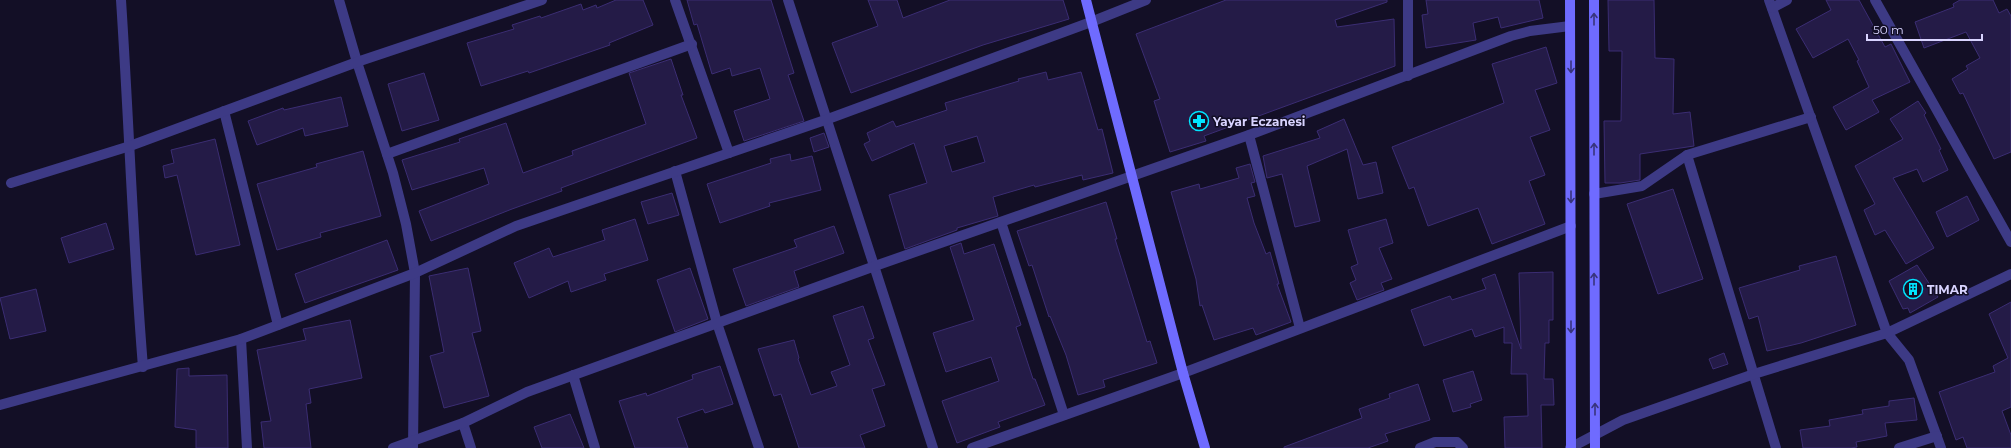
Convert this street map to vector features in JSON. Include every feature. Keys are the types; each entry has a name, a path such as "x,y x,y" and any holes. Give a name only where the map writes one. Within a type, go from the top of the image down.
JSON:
{"main road":[{"path":"1086,0 1205,448"},
{"path":"1570,0 1571,448"},
{"path":"1594,0 1595,448"}],"street":[{"path":"121,0 135,258 143,367"},
{"path":"339,0 357,62 387,154 406,224 415,272 413,444"},
{"path":"11,183 130,146 357,62 542,0"},
{"path":"675,0 692,44 729,153"},
{"path":"788,0 828,119 933,448"},
{"path":"0,405 241,339 415,272 516,226 828,119 1091,22 1146,0"},
{"path":"1408,0 1408,76"},
{"path":"1787,0 1771,4 1886,333 1909,360 1941,448"},
{"path":"1875,0 2011,242"},
{"path":"393,448 413,444 463,423 527,392 875,266 1132,177 1408,76 1511,36 1530,31 1570,26"},
{"path":"387,154 692,44"},
{"path":"224,111 278,325"},
{"path":"1594,194 1642,186 1687,155 1810,117"},
{"path":"1248,135 1300,328"},
{"path":"1687,155 1776,448"},
{"path":"675,171 718,323 759,448"},
{"path":"1001,222 1064,415"},
{"path":"972,448 1184,373 1571,226"},
{"path":"1571,448 1623,420 1754,374 1886,333 2011,274"},
{"path":"241,339 247,448"},
{"path":"572,376 595,448"},
{"path":"463,423 471,448"},
{"path":"1899,448 1937,436"},
{"path":"1420,448 1435,442 1458,442 1463,448"}],"building":[{"path":"616,0 643,0 653,25 609,43 610,45 529,73 528,71 481,86 467,43 514,29 512,25 540,16 541,18 581,4 583,10 596,5 597,8"},
{"path":"687,0 771,0 794,73 788,75 804,121 744,141 734,111 770,99 760,68 732,76 730,68 712,74 697,24 694,25"},
{"path":"868,0 897,0 903,18 950,0 1063,0 1069,19 983,45 851,93 832,43 878,26"},
{"path":"1226,0 1387,0 1387,2 1335,20 1337,27 1394,19 1395,66 1204,136 1206,141 1170,152 1154,101 1160,99 1136,34"},
{"path":"1426,0 1539,0 1543,18 1501,28 1498,17 1473,23 1476,40 1426,48 1422,15 1428,14"},
{"path":"1608,0 1654,0 1655,58 1674,59 1673,114 1690,112 1694,146 1640,154 1640,180 1620,183 1605,183 1604,121 1621,121 1622,51 1609,51"},
{"path":"1826,0 1859,0 1885,47 1891,44 1910,82 1872,100 1879,112 1846,130 1833,107 1869,87 1857,61 1859,60 1848,39 1813,58 1796,29 1831,10"},
{"path":"1960,0 1993,0 1999,13 2007,9 2011,16 2011,152 1994,159 1963,93 1960,94 1952,79 1968,69 1966,66 1980,58 1966,32 1924,48 1915,22 1954,7 1953,4"},
{"path":"1546,47 1557,83 1535,90 1550,130 1530,137 1545,175 1529,181 1545,224 1492,244 1478,208 1428,226 1414,187 1409,189 1392,147 1504,103 1492,64"},
{"path":"671,59 683,95 681,95 697,138 561,188 562,191 431,241 419,211 489,184 484,168 412,190 402,160 460,142 459,139 506,123 523,173 573,155 572,151 646,124 629,73"},
{"path":"1046,72 1048,80 1081,72 1098,130 1102,129 1113,173 1083,180 1082,175 1035,187 1034,185 993,197 998,216 957,228 957,230 905,249 889,195 927,183 914,143 872,161 864,144 870,141 867,133 893,121 896,127 947,110 945,103 1019,81 1018,79","holes":["977,136 985,162 952,172 944,146"]},
{"path":"424,73 439,120 402,131 388,84"},
{"path":"341,97 348,126 305,136 303,128 257,145 248,121 283,108 284,110"},
{"path":"1918,101 1926,113 1924,115 1941,149 1939,150 1948,170 1923,182 1917,169 1893,178 1934,248 1906,264 1885,230 1875,235 1864,210 1875,204 1855,166 1903,139 1890,119"},
{"path":"1344,119 1363,165 1376,162 1383,193 1358,199 1347,149 1307,166 1320,221 1295,227 1282,174 1267,178 1263,156 1320,138 1317,131"},
{"path":"824,133 829,147 814,152 810,138"},
{"path":"215,139 240,245 196,255 177,175 165,178 163,166 174,163 171,150"},
{"path":"363,151 381,216 320,233 321,237 277,250 257,184 317,167 316,164"},
{"path":"790,154 791,161 812,156 821,190 769,203 770,206 720,223 707,184 771,163 770,159"},
{"path":"1250,164 1255,182 1251,183 1255,196 1247,198 1254,223 1266,254 1270,252 1279,284 1277,284 1291,322 1256,335 1253,328 1214,340 1202,305 1200,306 1196,279 1171,192 1199,184 1200,189 1239,178 1236,168"},
{"path":"1673,189 1703,279 1658,294 1627,204"},
{"path":"672,193 679,215 648,224 641,202"},
{"path":"1967,196 1979,220 1947,237 1936,212"},
{"path":"1106,202 1117,239 1115,239 1147,342 1150,341 1157,363 1103,380 1105,387 1078,395 1066,355 1050,316 1049,317 1032,265 1029,266 1017,231"},
{"path":"635,219 648,260 604,274 606,280 571,292 568,281 529,298 514,263 549,248 553,257 605,240 602,230"},
{"path":"1386,219 1393,243 1379,248 1392,279 1381,283 1384,290 1357,300 1350,283 1356,280 1351,267 1358,264 1348,230"},
{"path":"106,223 114,249 69,263 61,238"},
{"path":"834,226 844,253 794,271 799,287 746,306 733,269 797,247 794,240"},
{"path":"387,240 398,270 305,303 295,274"},
{"path":"961,243 964,254 994,244 1021,325 1016,327 1033,379 1035,379 1045,405 998,422 1000,427 957,443 942,401 999,381 991,357 946,372 933,333 974,320 950,247"},
{"path":"1836,256 1856,325 1801,343 1767,351 1758,316 1749,319 1739,288 1800,270 1799,266"},
{"name":"TIMAR","path":"1917,265 1938,297 1910,313 1908,308 1903,309 1889,281"},
{"path":"468,268 481,331 472,333 489,396 444,408 430,356 444,352 429,276"},
{"path":"690,268 708,319 675,332 657,280"},
{"path":"1553,272 1553,320 1549,320 1549,343 1545,343 1544,379 1553,379 1554,405 1541,405 1542,448 1505,448 1504,417 1528,416 1527,374 1511,374 1512,343 1504,343 1504,327 1475,337 1472,329 1424,346 1411,310 1450,296 1452,300 1486,289 1482,279 1495,274 1521,349 1519,273"},
{"path":"36,289 46,331 10,339 0,298"},
{"path":"2011,302 2011,407 2002,411 2011,435 2011,448 1967,448 1963,437 1956,440 1939,392 1995,372 1993,366 2008,358 1989,314"},
{"path":"863,306 874,338 868,340 885,385 872,389 885,426 860,435 865,448 799,448 781,394 774,396 758,349 794,340 798,359 811,395 837,386 831,372 850,365 833,316"},
{"path":"350,320 362,378 309,389 311,403 306,404 311,448 264,448 261,422 271,421 257,350 306,340 303,329"},
{"path":"1724,353 1728,364 1713,369 1709,359"},
{"path":"720,366 733,404 705,413 703,409 677,418 688,448 635,448 619,401 646,393 647,396 693,379 692,375"},
{"path":"189,368 189,376 227,375 228,448 196,448 196,430 175,427 177,369"},
{"path":"1473,371 1482,400 1470,404 1471,407 1453,412 1443,380"},
{"path":"1418,384 1430,420 1385,434 1388,441 1368,448 1284,448 1362,418 1359,409 1390,398 1389,394"},
{"path":"1914,398 1917,420 1885,423 1887,436 1856,442 1857,447 1851,448 1803,448 1800,430 1830,426 1829,420 1863,414 1862,410 1889,406 1889,401"},
{"path":"570,414 584,448 542,448 534,427"}],"place":[{"name":"Yayar Eczanesi","path":"1199,121"},
{"name":"TIMAR","path":"1913,289"}]}
